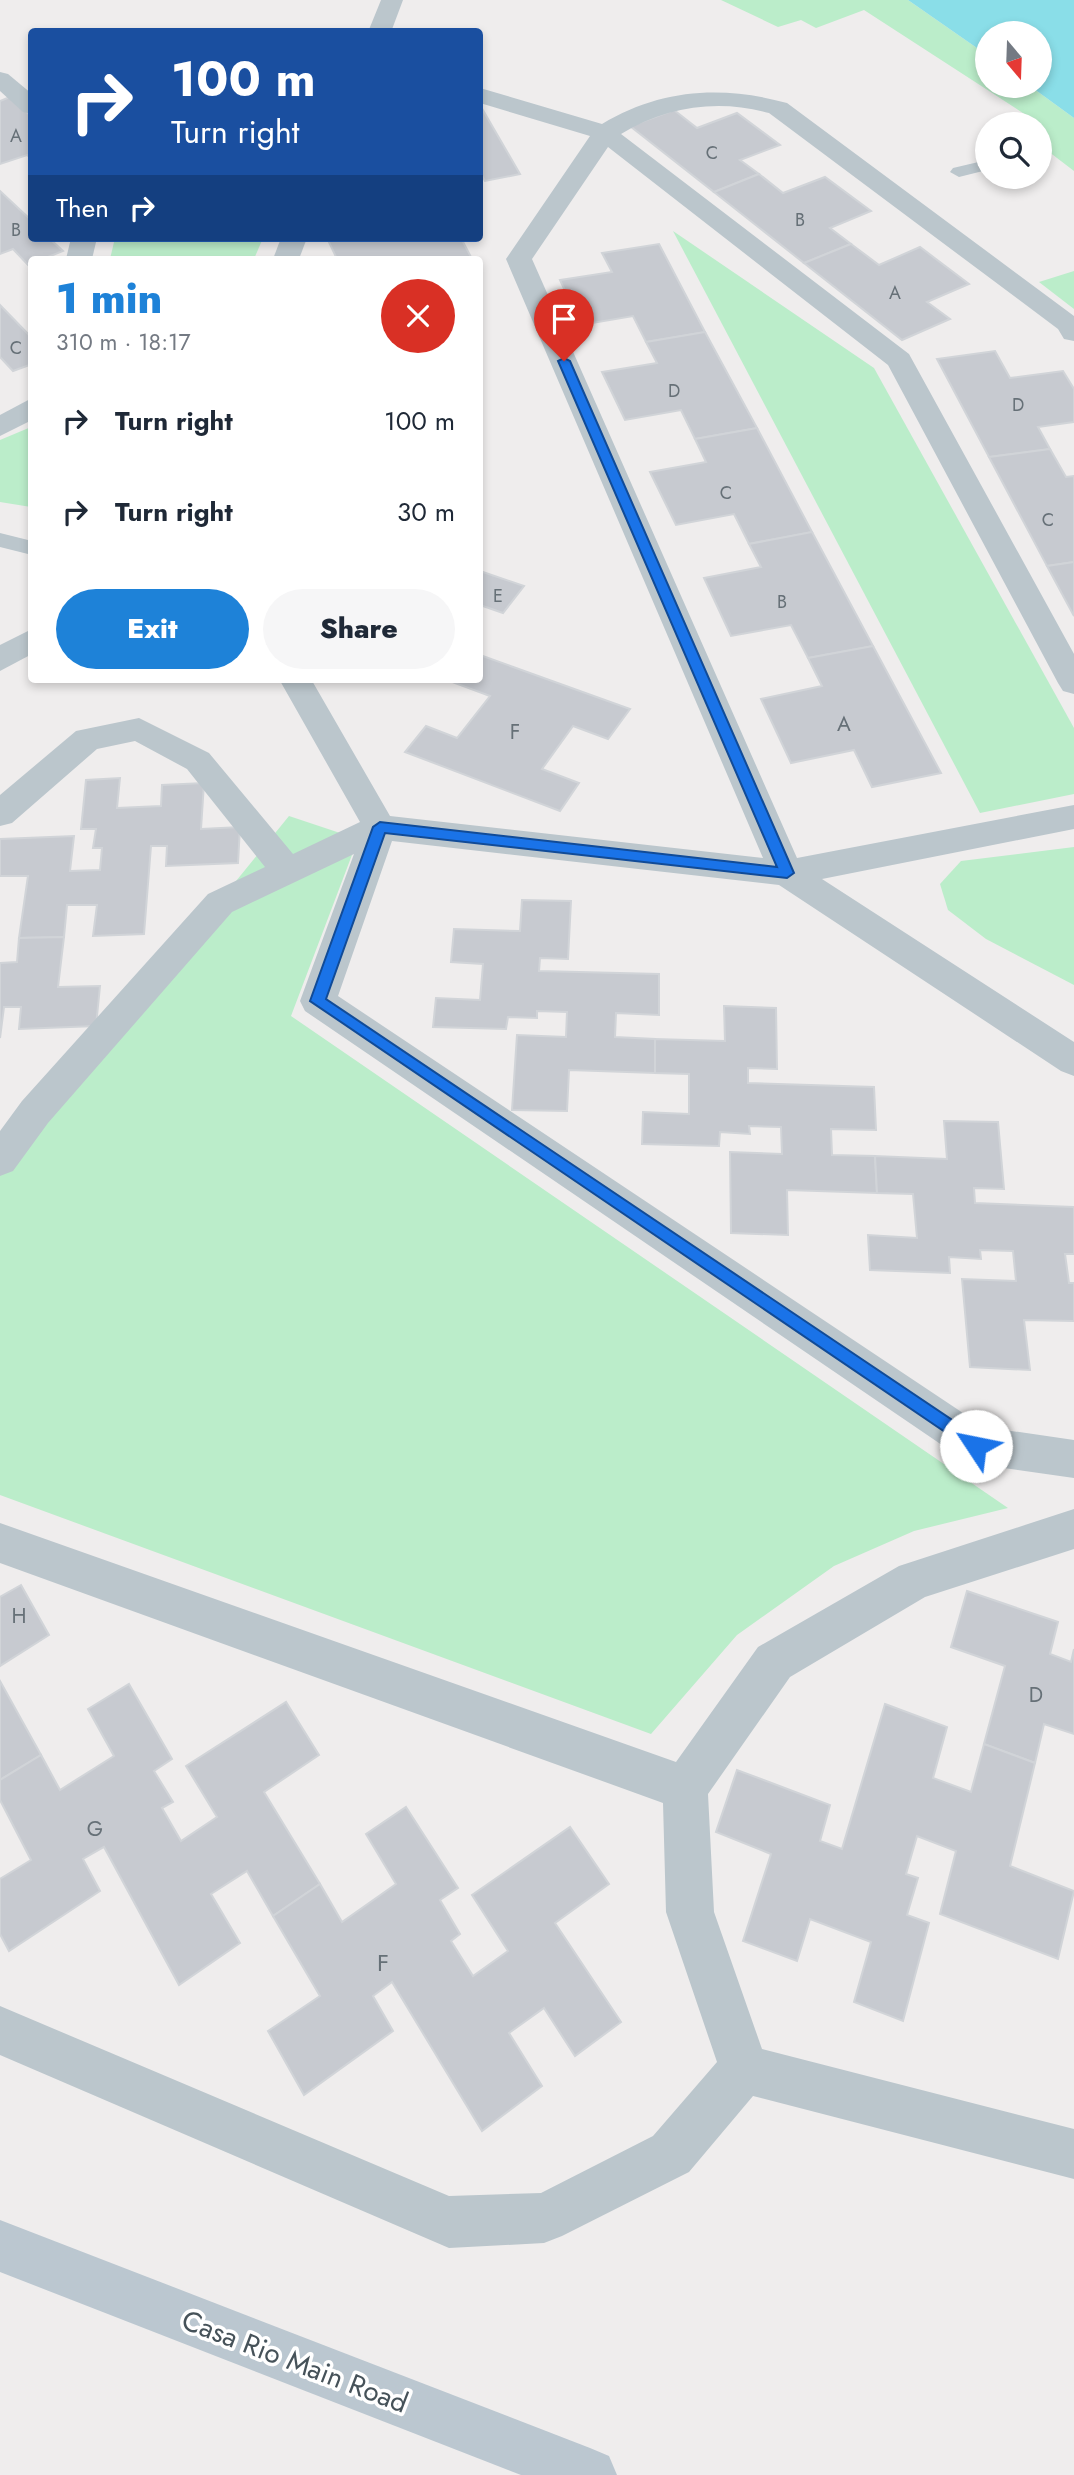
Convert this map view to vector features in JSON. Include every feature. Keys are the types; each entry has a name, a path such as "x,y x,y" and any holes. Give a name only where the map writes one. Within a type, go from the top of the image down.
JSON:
{"street":[{"path":"381,28 392,0"},
{"path":"4,87 28,104"},
{"path":"483,96 605,133 899,360 1074,683"},
{"path":"1074,333 1068,324 778,108 746,99 687,100 636,114 605,133 519,259 787,873 1074,1061"},
{"path":"0,426 28,409"},
{"path":"0,660 28,642"},
{"path":"297,683 380,827 318,1001 976,1446 1074,1459"},
{"path":"0,814 87,739 139,729 198,761 288,871"},
{"path":"0,1160 35,1112 219,903 380,827 787,873 1074,817"},
{"path":"744,2068 690,1912 685,1788 774,1662 914,1580 1074,1530"},
{"path":"0,1543 685,1788"},
{"path":"0,2030 449,2222 544,2218 671,2154 744,2068"},
{"path":"744,2068 1074,2154"},
{"name":"Casa Rio Main Road","path":"0,2246 590,2475"}],"lane":[{"path":"959,172 975,168"},
{"path":"0,540 28,547"}],"green space":[{"path":"721,0 908,0 975,47 975,82 864,10 816,28 801,20 778,27"},
{"path":"1000,98 1046,98 1074,118 1074,171 1052,154 1052,112 1021,112"},
{"path":"673,231 874,368 1074,728 1074,794 980,813"},
{"path":"114,242 261,242 255,256 111,256"},
{"path":"1074,271 1074,309 1039,282"},
{"path":"28,428 28,507 0,502 0,440"},
{"path":"289,816 358,839 291,1016 1008,1508 914,1531 834,1566 737,1635 651,1734 0,1495 0,1171"},
{"path":"1074,847 1074,985 986,939 948,910 940,884 961,861"}],"water":[{"path":"908,0 1074,0 1074,118 1046,98 1052,98 1052,21 975,21 975,47"}],"building":[{"path":"10,97 28,113 28,156 0,164 0,101"},
{"path":"483,110 520,174 485,181 483,177"},
{"path":"674,110 697,128 737,113 780,145 740,160 759,174 714,192 630,126"},
{"path":"759,174 783,193 825,177 871,211 830,228 851,244 804,263 714,192"},
{"path":"0,191 28,217 28,242 53,242 63,251 50,256 28,256 28,265 13,249 0,254"},
{"path":"329,242 463,242 470,256 336,256"},
{"path":"659,244 705,332 646,342 633,316 581,325 560,280 612,272 602,253"},
{"path":"851,244 879,265 920,247 969,284 927,302 950,319 902,340 804,263"},
{"path":"0,305 28,334 28,365 13,371 0,357"},
{"path":"705,332 757,428 695,439 681,410 625,420 602,372 657,363 646,342"},
{"path":"995,351 1010,378 1063,371 1074,389 1074,422 1038,427 1050,449 989,457 937,359"},
{"path":"757,428 812,532 749,544 734,514 676,525 650,472 706,462 695,439"},
{"path":"1050,449 1066,477 1074,476 1074,562 1047,566 989,457"},
{"path":"812,532 873,646 808,658 791,625 731,636 704,578 761,567 749,544"},
{"path":"1074,562 1074,616 1047,566"},
{"path":"483,572 524,586 503,613 483,606"},
{"path":"873,646 941,773 872,787 854,750 791,763 761,699 822,686 808,658"},
{"path":"483,656 630,709 608,739 573,726 542,769 579,783 560,811 405,752 426,726 457,738 490,696 455,683 483,683"},
{"path":"120,778 117,808 161,806 162,785 204,783 201,829 240,827 238,863 166,866 167,846 151,846 144,934 93,936 97,905 67,905 64,937 19,938 28,876 0,876 0,839 74,836 70,871 100,870 102,848 93,848 96,829 81,829 86,780"},
{"path":"522,900 571,901 568,959 540,958 539,971 659,974 659,1015 616,1013 615,1037 655,1039 655,1073 569,1070 567,1111 512,1110 517,1035 566,1037 567,1012 537,1011 537,1018 508,1017 506,1029 433,1027 436,998 480,1000 483,964 451,962 454,929 520,931"},
{"path":"64,937 58,987 100,986 96,1026 19,1029 21,1007 4,1007 0,1038 0,963 17,962 19,938"},
{"path":"724,1006 776,1008 777,1069 748,1068 748,1083 874,1087 876,1130 831,1129 832,1155 875,1156 877,1193 787,1190 788,1235 731,1233 730,1152 782,1154 781,1127 749,1126 750,1134 720,1132 719,1146 642,1144 643,1112 689,1114 689,1074 655,1073 655,1039 725,1041"},
{"path":"944,1121 998,1122 1004,1189 974,1188 975,1203 1074,1207 1074,1254 1065,1254 1069,1283 1074,1283 1074,1321 1024,1320 1030,1370 970,1367 962,1279 1016,1281 1013,1251 980,1250 981,1259 949,1257 950,1273 870,1270 868,1235 917,1238 913,1194 877,1193 875,1156 947,1159"},
{"path":"21,1585 49,1635 0,1666 0,1597"},
{"path":"967,1591 1058,1622 1050,1654 1071,1662 1074,1649 1074,1734 1044,1724 1035,1763 984,1744 1005,1666 951,1647"},
{"path":"0,1681 41,1755 0,1780"},
{"path":"129,1684 172,1759 154,1771 173,1802 162,1808 181,1841 217,1817 186,1766 286,1702 319,1755 264,1792 320,1884 273,1916 247,1871 211,1894 240,1943 179,1985 104,1847 83,1859 100,1891 9,1951 0,1934 0,1879 31,1860 0,1800 0,1780 41,1755 60,1790 114,1756 88,1709"},
{"path":"885,1704 947,1727 933,1778 971,1792 984,1744 1035,1763 1010,1866 1074,1891 1058,1959 940,1914 956,1851 917,1836 906,1874 918,1878 907,1915 929,1923 903,2021 854,2002 871,1942 810,1919 797,1961 743,1941 771,1854 716,1832 737,1770 830,1805 820,1841 842,1849"},
{"path":"406,1807 458,1888 440,1900 460,1934 451,1941 473,1976 508,1951 472,1895 570,1827 609,1884 555,1923 621,2022 575,2056 544,2008 509,2033 542,2086 482,2131 392,1982 373,1996 393,2031 304,2095 268,2031 320,1996 273,1916 320,1884 342,1922 396,1884 366,1834"}],"route":[{"path":"564,361 787,873 380,827 318,1001 976,1446"}]}
